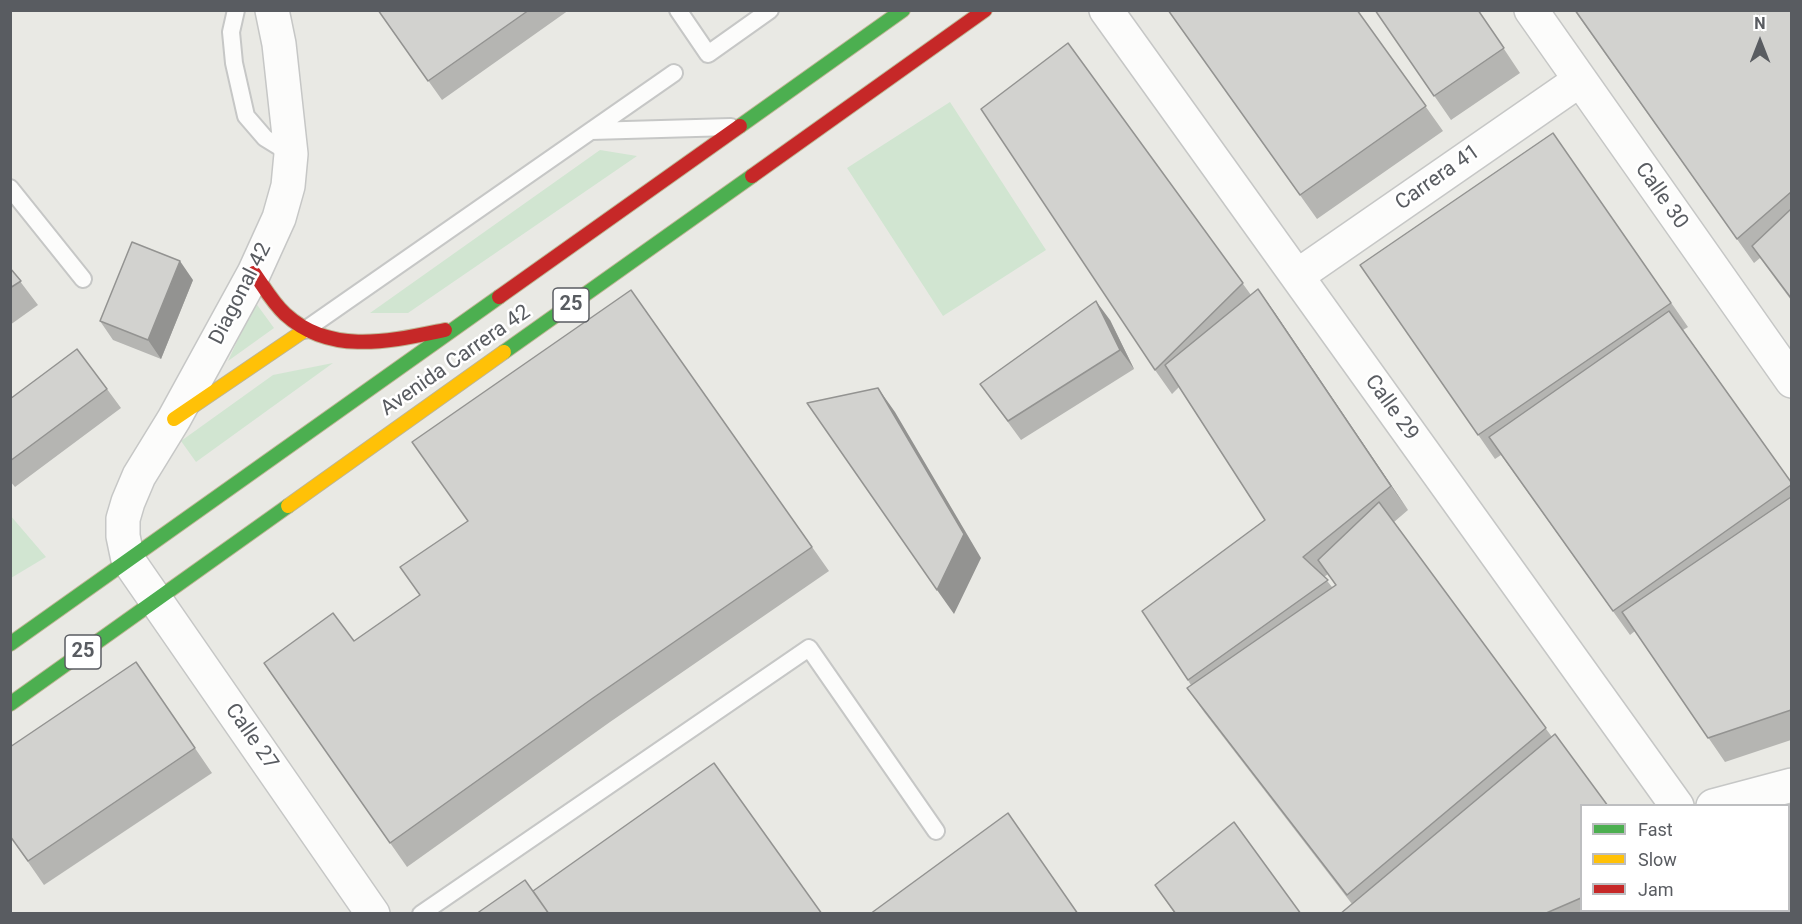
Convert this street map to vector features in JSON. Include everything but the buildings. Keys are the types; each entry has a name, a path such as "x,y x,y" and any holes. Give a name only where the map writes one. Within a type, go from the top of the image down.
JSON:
{"highway":[{"name":"Avenida Carrera 42","path":"10,644 903,10"},
{"name":"Avenida Carrera 42","path":"10,704 985,10"},
{"path":"254,273 274,303 286,316 305,330 330,339 363,344 455,328"},
{"path":"174,419 305,330"}],"street":[{"name":"Diagonal 42","path":"129,560 123,536 123,519 139,476 174,419 254,273 279,218 288,186 291,154 279,44 272,10"},
{"name":"Calle 30","path":"1531,10 1791,381"},
{"name":"Calle 29","path":"1113,13 1297,276 1676,804"},
{"name":"Carrera 41","path":"1297,276 1580,80"},
{"name":"Calle 27","path":"129,560 374,914"},
{"path":"1720,804 1791,785"}],"lane":[{"path":"236,10 231,32 234,63 246,116 265,138 291,154"},
{"path":"678,10 708,54 770,10"},
{"path":"305,330 674,73"},
{"path":"591,131 740,127"},
{"path":"10,188 83,279"},
{"path":"10,633 39,624"},
{"path":"421,914 809,648 936,831"}],"green space":[{"path":"950,102 1046,250 943,316 847,168"},
{"path":"600,150 637,156 408,313 370,313"},
{"path":"255,302 274,328 228,361"},
{"path":"333,363 196,462 181,441 273,375"},
{"path":"10,515 46,557 11,578 10,578"}],"traffic: fast":[{"path":"740,126 903,10"},
{"path":"504,352 752,176"},
{"path":"10,644 499,297"},
{"path":"10,704 288,506"}],"traffic: slow":[{"path":"174,419 305,330"},
{"path":"288,506 504,352"}],"traffic: jam":[{"path":"752,176 985,10"},
{"path":"499,297 740,126"},
{"path":"254,273 285,314 303,327 322,336 362,342 383,341 445,330"}]}
